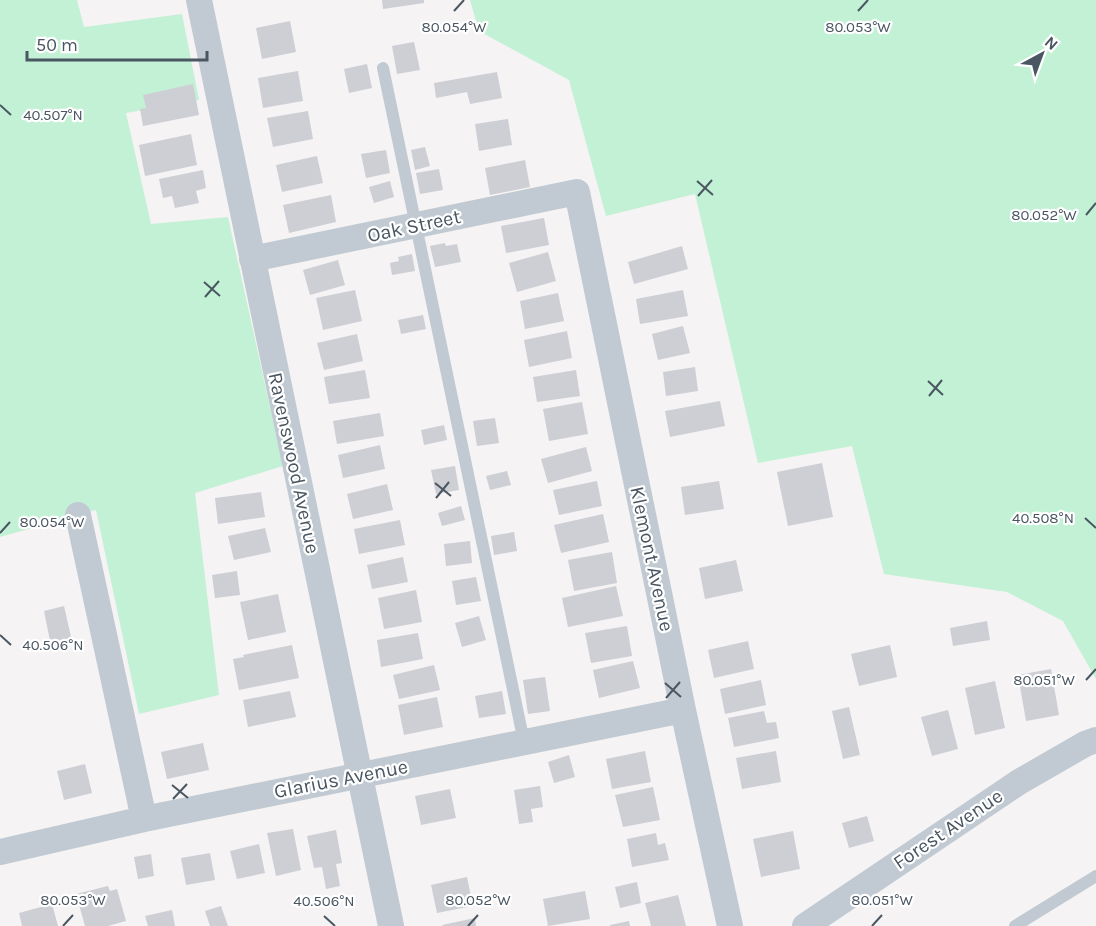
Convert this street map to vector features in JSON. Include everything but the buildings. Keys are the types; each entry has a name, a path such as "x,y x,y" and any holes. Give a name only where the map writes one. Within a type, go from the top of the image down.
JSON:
{"street":[{"name":"Ravenswood Avenue","path":"199,0 391,926"},
{"name":"Oak Street","path":"252,259 577,192"},
{"name":"Klemont Avenue","path":"577,192 683,710 730,926"},
{"path":"78,515 144,819"},
{"name":"Glarius Avenue","path":"0,852 144,819 683,710"},
{"name":"Forest Avenue","path":"805,926 1019,782 1096,740"}],"lane":[{"path":"383,68 524,742"},
{"path":"1015,926 1096,876"}],"green space":[{"path":"0,0 77,0 84,27 182,14 199,100 126,113 151,224 228,217 283,466 195,493 219,695 139,714 96,510 0,537"},
{"path":"470,0 1096,0 1096,679 1063,621 1007,592 884,574 852,446 758,463 695,194 606,216 569,80 479,31"}]}
